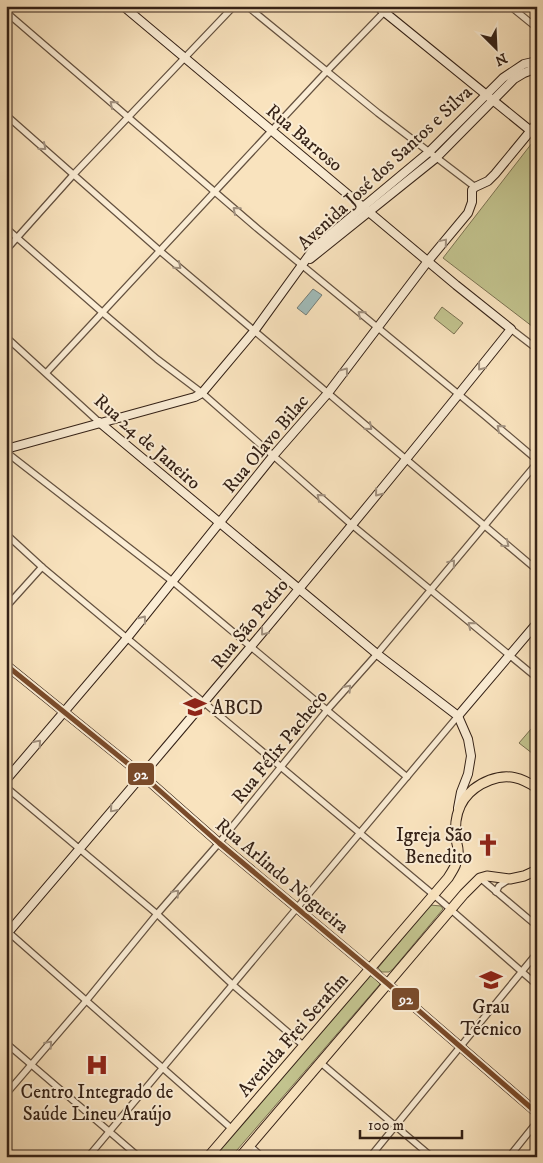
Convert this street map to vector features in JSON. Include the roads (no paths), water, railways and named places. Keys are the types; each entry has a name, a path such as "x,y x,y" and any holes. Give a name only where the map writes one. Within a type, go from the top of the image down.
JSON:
{"main road":[{"path":"458,808 471,790 481,783 495,778 508,776 524,780 537,788"},
{"name":"Avenida Frei Serafim","path":"208,1157 434,895 456,865 458,853 455,823 458,808"},
{"path":"240,1157 480,878 487,876 510,879 524,876 537,870"}],"street":[{"name":"Rua Barroso","path":"123,6 428,261 537,349"},
{"path":"6,250 74,174 234,6"},
{"path":"247,6 326,71 475,187 488,180 534,133 537,123"},
{"path":"377,6 387,9 534,133"},
{"path":"510,6 537,28"},
{"path":"47,372 326,71 387,9"},
{"path":"6,12 258,229 303,264 537,461"},
{"name":"Avenida José dos Santos e Silva","path":"202,393 255,330 315,247 363,206 433,155 503,78 524,64 537,61"},
{"name":"Avenida José dos Santos e Silva","path":"303,264 370,212 494,100 514,79 537,68"},
{"path":"6,115 160,251 537,570"},
{"name":"Rua Olavo Bilac","path":"6,780 127,638 273,456 328,393 428,261 468,213 472,202 472,190 475,187"},
{"path":"6,228 102,313 157,359 202,393 352,525 537,678"},
{"name":"Rua São Pedro","path":"7,932 252,647 511,329"},
{"name":"Rua 24 de Janeiro","path":"6,336 99,422 377,654 458,716"},
{"path":"6,448 195,397 202,393"},
{"path":"6,452 172,581 407,777"},
{"name":"Rua Félix Pacheco","path":"6,1094 219,843 537,461"},
{"path":"6,534 42,567 434,895 537,985"},
{"path":"6,608 42,567"},
{"path":"88,1157 537,622"},
{"name":"Rua Arlindo Nogueira","path":"6,665 142,775 219,843 388,984 537,1113"},
{"path":"458,716 468,739 471,756 458,808"},
{"path":"524,780 537,779"},
{"path":"6,787 157,914 233,985 304,1046"},
{"path":"480,878 537,926"},
{"path":"496,892 502,883 510,879"},
{"path":"7,932 232,1129"},
{"path":"370,1157 537,953"},
{"path":"6,1043 139,1157"},
{"path":"321,1063 432,1157"},
{"path":"509,1157 537,1122"},
{"path":"249,1146 262,1157"}],"water":[{"path":"313,289 322,295 306,315 297,308"}],"place":[{"name":"ABCD","path":"195,707"},
{"name":"Igreja São Benedito","path":"488,845"},
{"name":"Grau Técnico","path":"491,980"},
{"name":"Centro Integrado de Saúde Lineu Araújo","path":"97,1065"}]}
